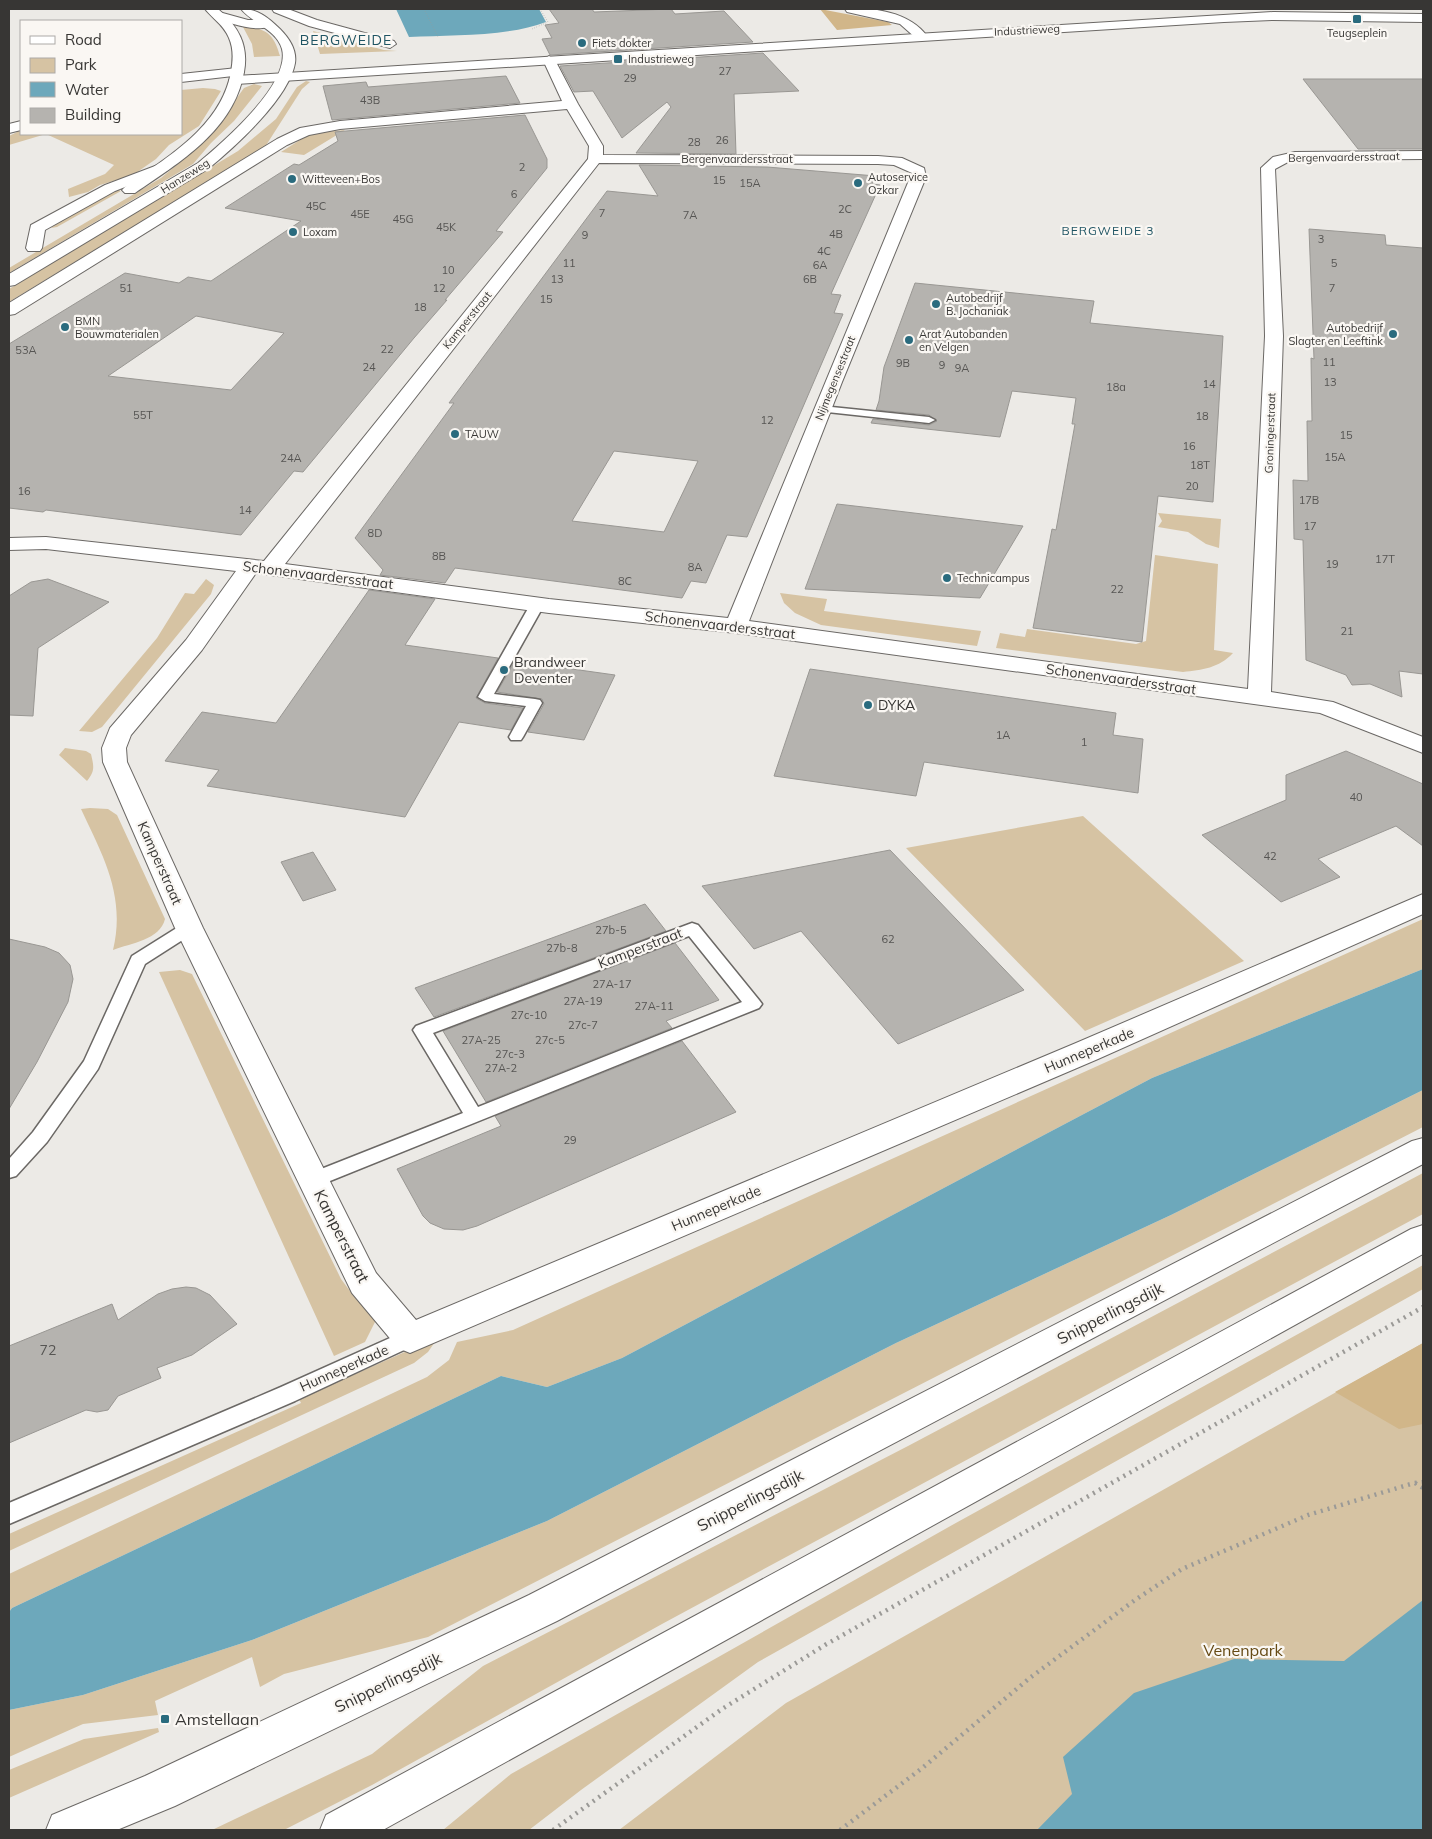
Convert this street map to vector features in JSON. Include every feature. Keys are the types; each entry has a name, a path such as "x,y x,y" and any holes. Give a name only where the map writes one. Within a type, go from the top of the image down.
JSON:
{"street":[{"path":"247,9 285,42 289,51 286,73"},
{"path":"851,9 904,21 921,36"},
{"path":"283,11 347,34 390,44"},
{"name":"Hanzeweg","path":"215,12 248,24 266,24"},
{"name":"Hanzeweg","path":"17,258 129,191 195,141 220,116 233,92 240,56 237,38 228,24 215,12"},
{"name":"Industrieweg","path":"236,76 549,60 1305,12 1423,18"},
{"path":"549,60 571,104 596,146 595,159"},
{"name":"Hanzeweg","path":"9,281 203,166 227,147 248,125 286,73"},
{"path":"182,78 236,76"},
{"path":"182,86 236,76"},
{"name":"Hanzeweg","path":"9,310 282,142 300,133 327,126 571,104"},
{"name":"Bergenvaardersstraat","path":"1268,168 1279,160 1298,156 1423,155"},
{"name":"Bergenvaardersstraat","path":"595,159 878,160"},
{"name":"Kamperstraat","path":"410,1338 364,1283 189,928 115,762 114,748 119,733 260,567 595,159"},
{"name":"Nijmegensestraat","path":"736,626 822,409 919,177 919,170 909,165 897,161 878,160"},
{"name":"Groningerstraat","path":"1260,699 1274,336 1268,168"},
{"path":"9,530 46,543"},
{"name":"Schonenvaardersstraat","path":"9,544 46,543 260,567 537,605 736,626 1325,707 1423,746"},
{"name":"Hunneperkade","path":"410,1338 1087,1051 1423,903"},
{"name":"Snipperlingsdijk","path":"67,1830 160,1791 543,1608 1423,1150"},
{"path":"341,1830 1423,1238"}],"lane":[{"path":"822,409 928,420"},
{"path":"516,737 535,703 485,697 537,605"},
{"path":"9,1171 40,1136 92,1064 138,960 189,928"},
{"name":"Kamperstraat","path":"313,1180 474,1116 753,1004 692,929 422,1030 474,1116"},
{"name":"Hunneperkade","path":"9,1514 288,1394 410,1338"}],"path":[{"path":"424,9 438,37"},
{"path":"532,29 548,22 540,9"},
{"path":"553,1830 722,1709 825,1645 1423,1307"},
{"path":"840,1830 921,1769 1031,1677 1134,1600 1182,1569 1308,1515 1414,1483 1423,1482"},
{"path":"1414,1483 1423,1488"}],"green space":[{"path":"243,27 260,29 269,35 275,43 280,56 254,57 252,44"},
{"path":"313,31 384,50 397,51 320,54"},
{"path":"306,81 310,82 302,89 265,147 9,302 9,289 238,151 276,119 297,87"},
{"path":"254,84 262,86 234,121 193,164 9,273 9,268 161,178 213,131 244,88"},
{"path":"203,88 221,91 199,126 169,145 156,159 133,175 69,197 68,189 105,174 114,165 48,135 182,135 182,90"},
{"path":"20,130 20,135 43,135 9,145 9,136"},
{"path":"345,130 304,155 281,152 311,133"},
{"path":"118,190 121,191 57,227 51,228 83,206"},
{"path":"1158,513 1221,519 1219,548 1206,544 1188,532 1158,527 1162,521"},
{"path":"1155,555 1218,564 1214,650 1233,653 1222,662 1203,669 1183,672 996,648 1000,633 1025,637 1027,629 1136,644 1146,641"},
{"path":"206,579 214,585 211,594 102,727 92,732 79,731 157,638 185,593 194,594"},
{"path":"780,593 827,599 824,611 981,631 977,646 821,625 795,613 784,603"},
{"path":"65,748 86,751 91,754 93,769 87,781 59,755"},
{"path":"81,809 108,809 117,815 165,919 162,926 151,936 113,950 117,912 110,877"},
{"path":"1083,816 1244,961 1085,1031 906,848"},
{"path":"1423,919 1423,969 1152,1078 622,1358 547,1387 501,1376 12,1608 9,1612 9,1574 427,1377 449,1360 457,1342 513,1330"},
{"path":"180,970 192,974 341,1279 356,1299 377,1318 365,1342 334,1356 159,972"},
{"path":"1423,1090 1423,1127 428,1637 284,1674 260,1687 252,1657 155,1701 158,1715 83,1724 9,1757 9,1710 83,1695 252,1640 547,1521 896,1343 1171,1215"},
{"path":"1423,1173 1423,1214 662,1624 372,1785 284,1830 212,1830 372,1754 483,1666 908,1446"},
{"path":"1423,1265 1423,1289 758,1662 529,1830 443,1830 511,1774 954,1524"},
{"path":"437,1339 428,1352 414,1363 9,1551 9,1534 301,1403 299,1399"},
{"name":"Venenpark","path":"1423,1343 1423,1830 619,1830 786,1703"},
{"path":"158,1728 159,1732 9,1798 9,1770 84,1739"}],"shaded area":[{"path":"820,9 888,22 892,25 837,30"},
{"path":"1423,1343 1423,1424 1399,1429 1335,1392"}],"water":[{"path":"396,9 539,9 546,22 531,27 497,33 409,37"},
{"path":"1423,969 1423,1090 1171,1215 896,1343 547,1521 252,1640 83,1695 9,1710 9,1612 12,1608 501,1376 547,1387 622,1358 1152,1078"},
{"path":"1423,1600 1423,1830 1037,1830 1072,1794 1063,1757 1134,1693 1234,1659 1344,1661"}],"building":[{"path":"549,9 592,9 594,12 671,9 675,14 724,11 753,42 550,55 542,39 552,38 545,25 559,23"},
{"path":"763,53 799,91 734,94 736,154 636,153 671,107 667,102 622,138 593,91 574,92 560,66"},
{"path":"506,76 520,103 332,120 323,86 366,82 368,87"},
{"path":"1303,79 1423,79 1423,149 1358,149"},
{"path":"525,115 547,159 547,168 496,231 503,232 445,300 447,300 303,472 294,471 241,535 46,510 43,512 9,508 9,344 125,273 179,283 188,277 211,281 301,221 225,208 294,164 299,165 338,141 335,132","holes":["196,316 284,333 231,390 108,376"]},
{"path":"639,165 767,167 876,176 872,184 880,185 831,294 841,295 834,313 843,314 747,537 727,535 706,583 691,581 682,598 455,568 445,583 380,575 383,570 355,538 454,403 449,403 607,191 658,196","holes":["614,451 698,461 664,532 572,521"]},
{"path":"1309,229 1385,235 1386,245 1423,248 1423,674 1399,671 1402,697 1370,684 1352,685 1346,675 1306,660 1303,540 1294,539 1293,480 1308,481 1307,421 1312,421 1311,358 1314,359"},
{"path":"915,283 1094,301 1090,323 1223,336 1213,502 1158,496 1142,642 1033,628 1052,529 1056,530 1075,424 1072,424 1076,398 1012,391 1000,437 871,423 873,419 929,425 937,421 929,415 876,410 884,367"},
{"path":"837,504 1023,526 980,598 805,589"},
{"path":"48,579 109,602 38,648 33,716 9,715 9,596 31,582"},
{"path":"369,590 435,599 405,645 498,658 476,698 485,703 523,708 511,730 459,722 405,817 207,786 219,770 165,761 202,712 276,723"},
{"path":"515,661 615,675 584,740 528,732 544,704 542,699 497,692"},
{"path":"810,669 1116,713 1113,735 1143,739 1138,793 924,762 916,796 774,776"},
{"path":"1346,751 1423,784 1423,846 1396,826 1318,859 1340,877 1281,902 1202,835 1286,800 1286,775"},
{"path":"890,850 1024,990 898,1044 801,931 754,949 702,886"},
{"path":"313,852 336,890 303,901 281,862"},
{"path":"645,904 666,931 434,1017 415,988"},
{"path":"9,939 45,947 59,953 70,965 73,979 68,1002 37,1062 9,1109"},
{"path":"675,943 719,1000 666,1021 672,1028 486,1102 443,1031"},
{"path":"682,1041 736,1112 477,1226 463,1230 444,1229 430,1223 423,1216 397,1169 501,1126 495,1116"},
{"path":"186,1287 196,1288 210,1295 237,1324 192,1355 157,1368 161,1378 118,1396 108,1410 97,1412 86,1410 9,1443 9,1346 112,1304 118,1320 158,1294"}],"place":[{"name":"Teugseplein","path":"1357,19"},
{"name":"Fiets dokter","path":"582,43"},
{"name":"Industrieweg","path":"618,59"},
{"name":"Witteveen+Bos","path":"292,179"},
{"name":"Autoservice Ozkar","path":"858,183"},
{"name":"Loxam","path":"293,232"},
{"name":"Autobedrijf B. Jochaniak","path":"936,304"},
{"name":"BMN Bouwmaterialen","path":"65,327"},
{"name":"Autobedrijf Slagter en Leeftink","path":"1393,334"},
{"name":"Arat Autobanden en Velgen","path":"909,340"},
{"name":"TAUW","path":"455,434"},
{"name":"Technicampus","path":"947,578"},
{"name":"Brandweer Deventer","path":"504,670"},
{"name":"DYKA","path":"868,705"},
{"name":"Amstellaan","path":"165,1719"}],"district":[{"name":"BERGWEIDE","path":"346,40"},
{"name":"BERGWEIDE 3","path":"1108,231"}]}
